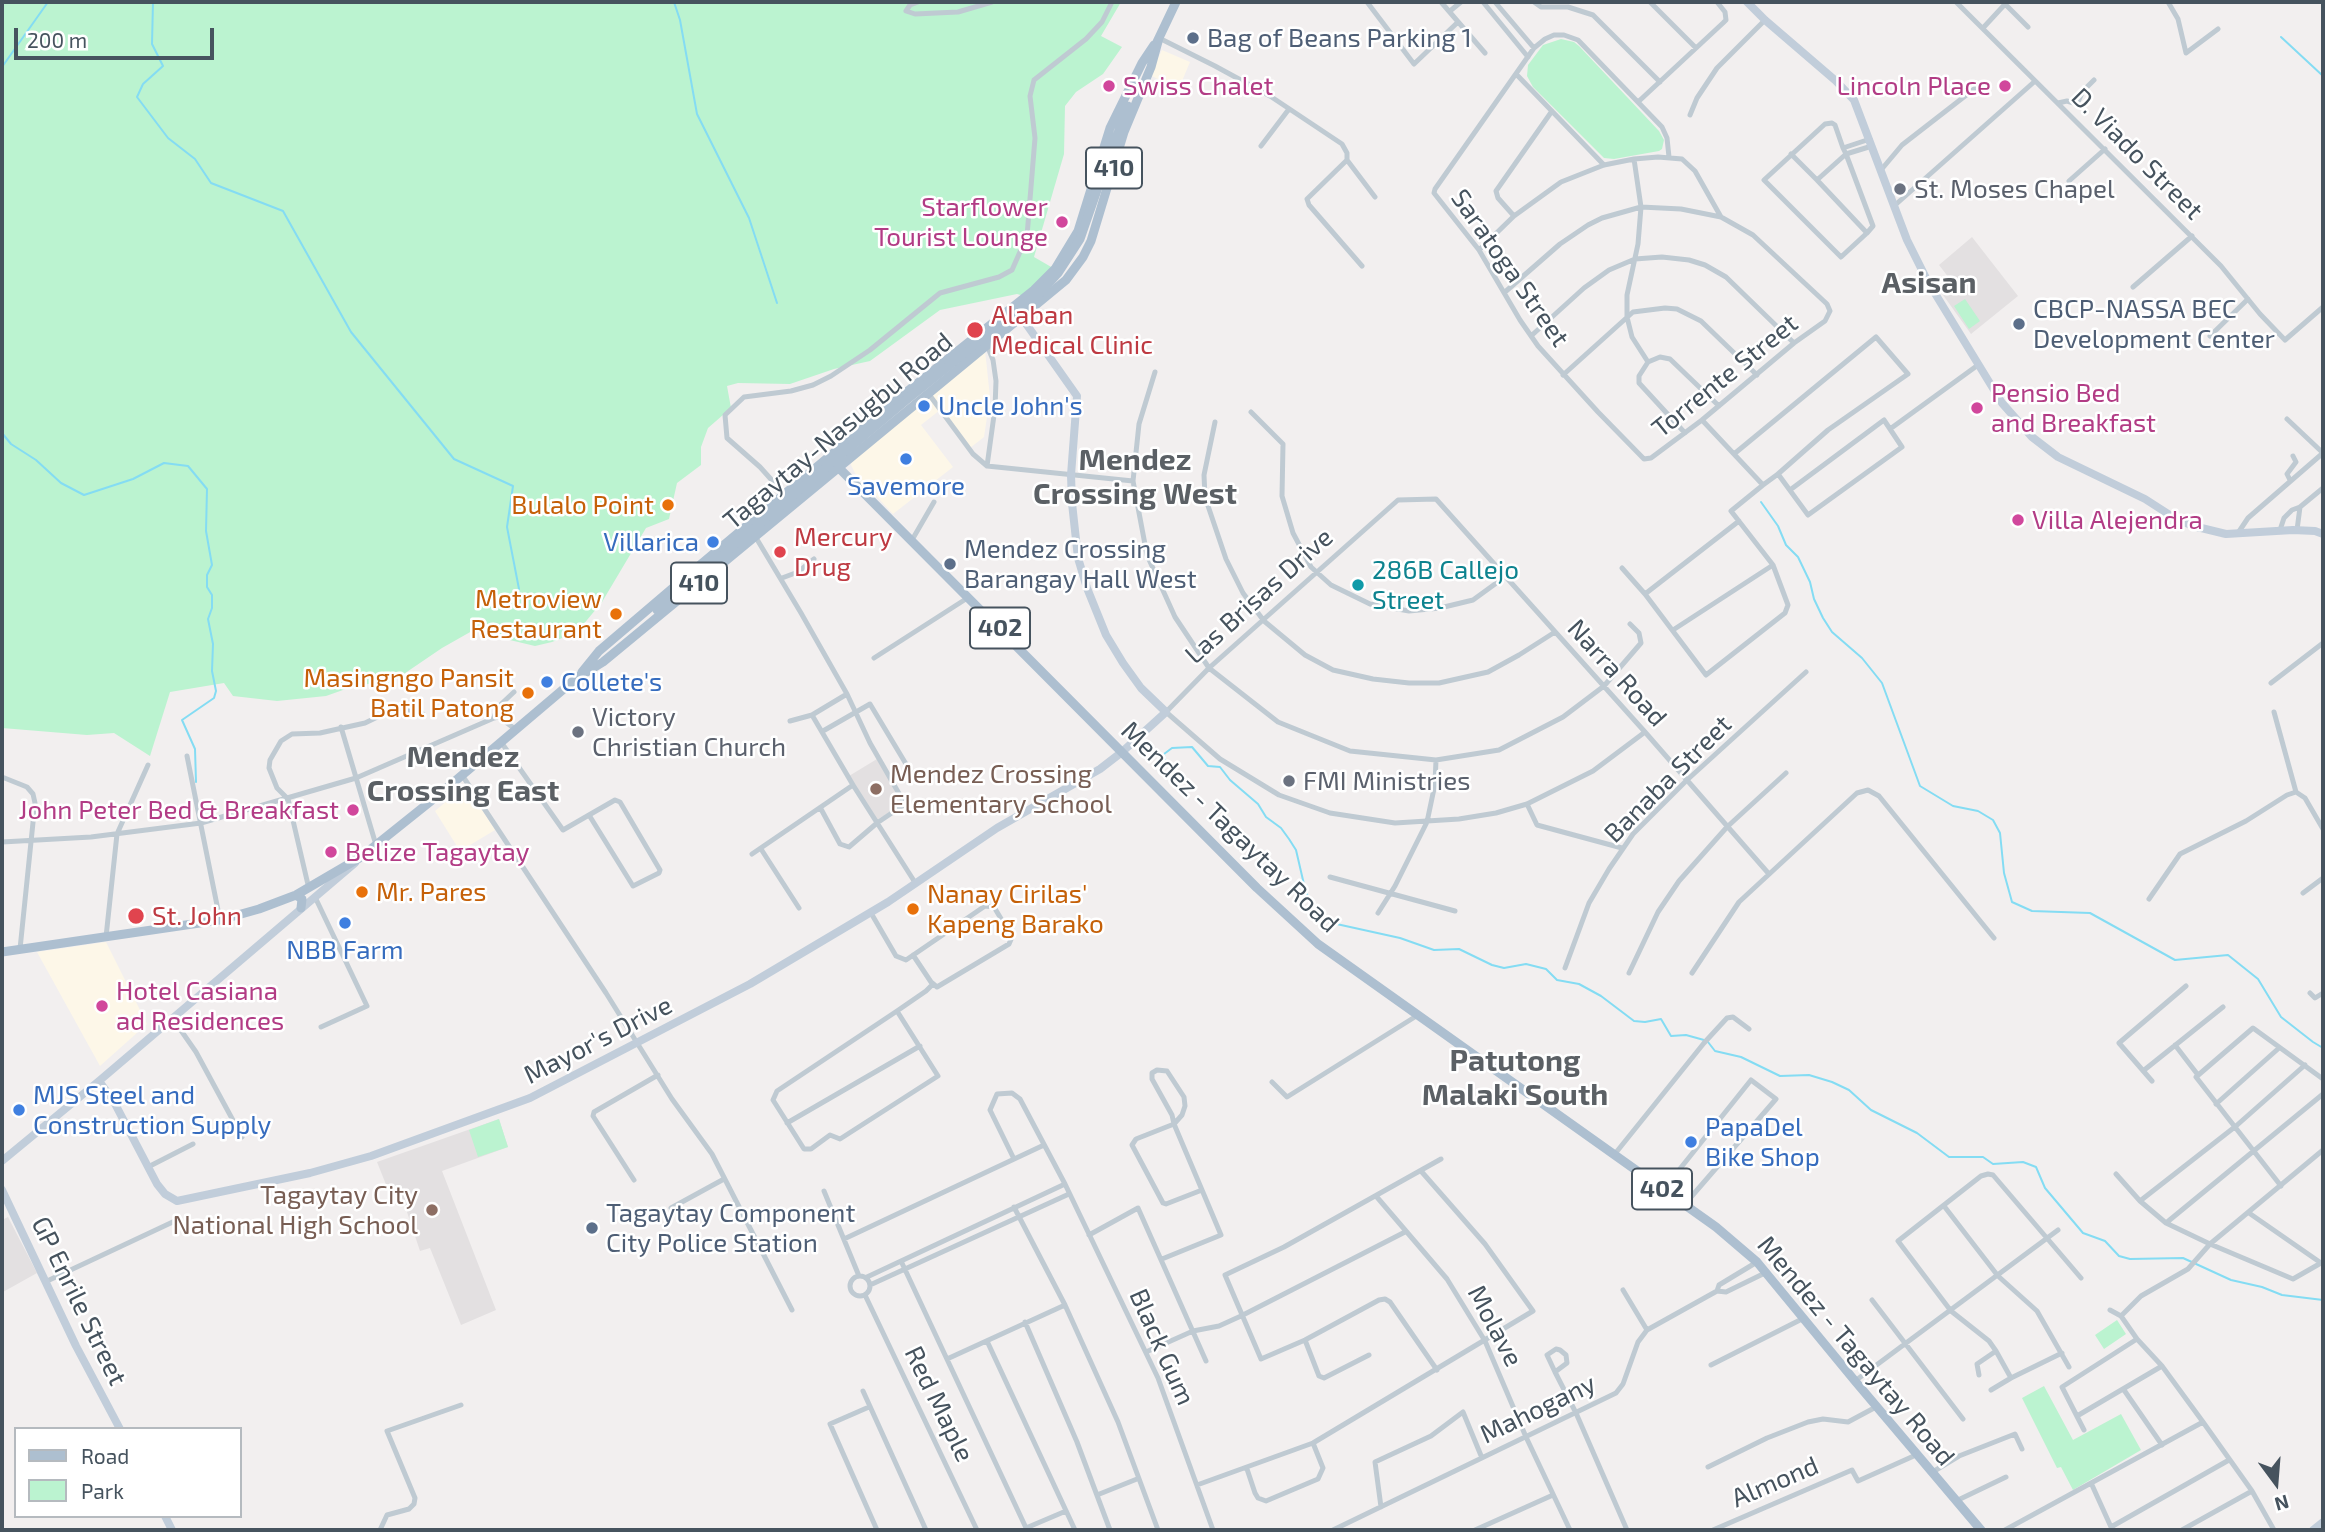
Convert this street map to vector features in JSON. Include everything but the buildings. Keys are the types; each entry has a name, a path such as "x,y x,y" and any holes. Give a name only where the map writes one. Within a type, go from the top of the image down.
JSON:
{"main road":[{"name":"Tagaytay-Nasugbu Road","path":"2,952 220,920 260,909 296,895 312,893 376,845 914,394 1041,292 1080,239 1116,135 1177,2"},
{"name":"Tagaytay-Nasugbu Road","path":"577,678 599,651 828,457 1026,297 1055,269 1078,231 1110,128 1125,94 1159,38"},
{"name":"Tagaytay-Nasugbu Road","path":"577,678 603,662 1066,280 1091,241 1124,132 1151,67 1159,38"},
{"name":"402","path":"828,457 838,467"},
{"name":"Mendez - Tagaytay Road","path":"838,467 1291,921 1326,950 1732,1239 1757,1262 1981,1530"},
{"path":"296,895 302,899 301,908"}],"street":[{"path":"918,2 910,5 906,11 915,14 958,12 992,2"},
{"path":"793,504 760,467 727,438 725,415 744,397 791,391 831,376 870,350 940,293 999,277 1012,270 1027,236 1035,138 1030,96 1034,80 1086,39 1102,22 1112,2"},
{"path":"1367,2 1414,64 1458,22"},
{"path":"1441,2 1485,53"},
{"path":"1450,11 1461,2"},
{"path":"1483,2 1528,57"},
{"path":"1495,2 1535,48 1554,35 1578,40 1665,132 1669,157"},
{"path":"1534,2 1541,7 1568,7 1593,15 1660,82"},
{"path":"1650,2 1696,48"},
{"path":"1638,102 1726,20 1725,12 1717,2"},
{"path":"1747,2 1854,100 1907,240 1928,282 1978,365 2016,421 2032,437 2058,457 2193,526 2208,531 2238,533 2297,530 2323,534"},
{"name":"D. Viado Street","path":"1955,2 2192,236 2228,273 2285,340 2323,307"},
{"path":"2168,2 2178,19 2186,53 2218,29"},
{"path":"1983,28 2006,3 2028,27"},
{"path":"1539,15 1541,7"},
{"path":"1690,115 1696,98 1717,68 1765,20"},
{"path":"1159,38 1289,108 1342,144 1347,160 1375,197"},
{"name":"Saratoga Street","path":"1535,48 1434,193 1479,250 1531,336 1563,375 1641,457"},
{"path":"1517,75 1604,165"},
{"path":"2058,103 2067,101 2077,104 2083,91 2094,80"},
{"path":"1894,206 2034,82"},
{"path":"1881,170 1902,145 1978,86"},
{"path":"1261,146 1289,108"},
{"path":"1514,216 1498,198 1496,191 1552,111"},
{"path":"1828,122 1835,125 1873,226 1841,257 1764,180 1791,154 1828,122"},
{"path":"1817,180 1844,151 1871,143"},
{"path":"2069,181 2105,149"},
{"path":"1791,154 1867,233"},
{"path":"1479,250 1514,216 1561,182 1604,165 1634,159 1682,159 1695,171 1721,217"},
{"path":"1634,159 1641,207 1635,260 1627,295 1627,317 1632,337 1648,362"},
{"path":"1347,160 1307,199 1309,205 1362,266"},
{"path":"1505,292 1560,244 1588,225 1612,215 1641,207 1681,209 1721,217"},
{"name":"Torrente Street","path":"1641,457 1651,458 1703,420 1830,315 1827,304 1769,248 1753,235 1721,217"},
{"path":"2133,287 2192,236"},
{"path":"1531,336 1598,277 1647,257 1689,260 1715,271 1735,284 1794,343"},
{"path":"2210,336 2248,299"},
{"path":"1563,375 1633,313 1665,308 1691,314 1757,375"},
{"path":"1022,318 1077,396 1071,475 1077,549 1082,576 1106,635 1142,688 1220,759 1279,795 1330,813 1395,823 1427,822 1496,813 1527,804 1593,771 1645,732"},
{"path":"1622,568 1706,675 1785,613 1788,605 1773,565 1731,511 1828,430 1908,373 1876,337 1734,454"},
{"path":"987,345 993,360 996,381 987,466"},
{"path":"1685,433 1639,383 1639,376 1648,362 1660,357 1670,359 1718,406"},
{"path":"1890,429 1978,365"},
{"path":"1155,372 1139,424 1133,481 1147,555 1175,617 1209,668 1267,715 1350,751 1436,760 1499,750 1563,717 1604,686 1641,643 1639,633 1630,624"},
{"path":"928,393 973,454 987,466 1133,481"},
{"path":"1251,412 1283,444 1282,496 1293,533 1316,572 1331,585 1370,604 1409,611 1440,608 1472,600 1506,576"},
{"path":"2238,533 2248,518 2323,453 2287,419"},
{"path":"1703,420 1763,485"},
{"path":"1778,474 1808,515 1902,447 1884,420 1790,490"},
{"path":"1215,422 1204,475 1205,497 1226,559 1243,593 1264,621 1305,655 1333,670 1373,679 1439,683 1488,672 1555,632"},
{"path":"2290,480 2287,474 2296,462 2294,456"},
{"path":"2280,530 2284,518 2292,510 2300,507 2323,488"},
{"name":"Las Brisas Drive","path":"1122,752 1209,668 1398,499 1436,499"},
{"name":"Narra Road","path":"1436,499 1769,874"},
{"path":"912,540 934,502"},
{"path":"2297,530 2300,507"},
{"path":"1645,594 1739,521"},
{"path":"755,536 782,578 905,804 849,847 840,844 821,809"},
{"path":"782,578 798,572 814,559"},
{"path":"1673,630 1773,565"},
{"path":"874,658 969,597"},
{"path":"2271,683 2323,643"},
{"name":"Banaba Street","path":"1565,968 1589,903 1633,834 1806,673"},
{"path":"494,718 497,708 514,692"},
{"path":"789,721 812,715 846,694"},
{"path":"823,731 870,704 912,774"},
{"path":"321,1027 367,1006 312,893 288,799 277,788 270,760 281,741 292,734 320,733 365,723 392,710 423,714"},
{"path":"2274,712 2296,792 2305,798 2323,828"},
{"path":"812,715 916,884"},
{"path":"2,842 117,834 201,823 356,778 494,718 499,717 515,729"},
{"path":"341,727 376,845"},
{"path":"502,741 560,828 567,829 589,815 615,800 620,802 660,870 659,873 633,886 589,815"},
{"name":"Mayor's Drive","path":"99,1082 113,1100 163,1192 177,1200 188,1200 310,1173 371,1156 530,1098 750,984 871,913 997,828 1100,769 1122,752"},
{"path":"187,756 220,920"},
{"path":"1378,913 1427,822 1435,784 1436,760"},
{"path":"106,938 117,834 148,765"},
{"path":"1629,972 1658,912 1679,881 1727,827 1786,773"},
{"path":"462,775 712,1154 792,1310"},
{"path":"2,777 27,787 33,794 35,803 20,950"},
{"path":"752,854 853,785"},
{"path":"1692,973 1739,902 1857,793 1868,790 1879,796 1993,938"},
{"path":"2149,899 2179,854 2246,821 2296,792"},
{"path":"1527,804 1536,825 1622,848"},
{"path":"761,849 799,908"},
{"path":"1330,877 1455,911"},
{"path":"2303,893 2323,878"},
{"path":"2,1161 173,1019 301,908 312,893"},
{"path":"871,913 896,956 906,960 985,906 995,907 1012,937 1009,944 937,987 914,955"},
{"path":"897,1011 938,1076 841,1139 830,1135 811,1149 804,1149 773,1100 777,1091 933,984"},
{"path":"2152,1081 2119,1043 2186,986"},
{"path":"2310,993 2315,998 2323,993"},
{"path":"2143,1071 2223,1007"},
{"path":"1272,1082 1287,1097 1418,1014"},
{"path":"1614,1155 1727,1018 1733,1017 1749,1029"},
{"path":"173,1019 196,1052 242,1137"},
{"path":"2198,1075 2253,1028 2323,1079"},
{"path":"2175,1045 2216,1104 2281,1186"},
{"path":"787,1123 920,1046"},
{"path":"2216,1104 2279,1048"},
{"path":"2140,1201 2236,1126 2305,1065"},
{"path":"1162,1259 1221,1235 1202,1190 1174,1124 1172,1115 1152,1079 1152,1073 1157,1070 1167,1071 1184,1097 1185,1105 1174,1124 1136,1139 1132,1145 1163,1203 1202,1190"},
{"path":"634,1180 593,1116 594,1112 658,1075"},
{"path":"1663,1190 1751,1080 1776,1099 1684,1204"},
{"name":"Black Gum","path":"1014,1159 990,1110 997,1094 1012,1093 1020,1099 1065,1184 1146,1352 1213,1530"},
{"path":"2166,1223 2323,1094"},
{"path":"148,1167 193,1144"},
{"path":"844,1239 1044,1145"},
{"path":"2121,1316 2141,1296 2188,1269 2210,1244 2323,1150"},
{"path":"1437,1370 1390,1302 1385,1299 1378,1300 1305,1340 1261,1359 1225,1275 1284,1247 1441,1159"},
{"path":"1197,1485 1313,1443 1533,1311 1485,1244 1421,1171"},
{"path":"2116,1174 2140,1201 2166,1223 2210,1244 2293,1279 2321,1263 2249,1213"},
{"path":"2011,1378 1989,1341 1951,1311 1898,1241 1981,1176 1993,1175 2081,1278"},
{"path":"671,1208 724,1179"},
{"path":"859,1276 867,1278 1065,1184"},
{"name":"GP Enrile Street","path":"2,1191 119,1427"},
{"path":"824,1191 859,1276"},
{"path":"870,1285 1069,1194"},
{"name":"Molave","path":"1376,1196 1447,1279 1485,1341 1570,1530"},
{"path":"1944,1206 1998,1276 2037,1311 2070,1367"},
{"path":"1014,1207 1065,1305 1118,1422 1158,1530"},
{"path":"1089,1235 1138,1208 1206,1361"},
{"path":"45,1282 177,1220"},
{"path":"1855,1381 2058,1230"},
{"path":"1146,1352 1193,1331 1219,1326 1241,1316 1405,1232"},
{"path":"901,1261 1026,1529 1066,1511"},
{"path":"1717,1291 1719,1285 1757,1262"},
{"path":"1740,1272 1746,1282"},
{"path":"1623,1290 1647,1331 1717,1291 1726,1292 1767,1272"},
{"path":"859,1276 852,1283 852,1290 857,1295 865,1295 869,1290 867,1278"},
{"name":"Red Maple","path":"865,1295 978,1530"},
{"path":"1872,1300 1964,1419"},
{"path":"947,1359 1065,1305"},
{"path":"2110,1310 2121,1316 2137,1339 2162,1366 2252,1491 2274,1530"},
{"path":"1711,1365 1804,1318"},
{"path":"1025,1322 1077,1442 1110,1530"},
{"name":"Mahogany","path":"1333,1530 1616,1393 1623,1384 1638,1342 1647,1331"},
{"path":"2084,1430 2062,1387 2137,1339"},
{"path":"1305,1340 1319,1376 1324,1378 1369,1354"},
{"path":"987,1341 1075,1530"},
{"path":"1979,1375 1977,1364 1996,1351"},
{"path":"1991,1390 2062,1353"},
{"path":"2077,1416 2162,1366"},
{"path":"1555,1372 1628,1530"},
{"path":"2124,1390 2162,1445"},
{"path":"863,1391 926,1530"},
{"path":"380,1530 387,1515 409,1509 415,1498 387,1431 461,1405"},
{"path":"869,1407 830,1424 877,1530"},
{"path":"1708,1467 1767,1438 1808,1422 1823,1419 1848,1422 1877,1407"},
{"path":"1381,1507 1375,1462 1431,1436 1463,1412 1482,1458"},
{"path":"2006,1530 2203,1422"},
{"path":"1931,1473 1959,1456 2015,1434 2022,1449"},
{"path":"1247,1469 1255,1493 1258,1498 1266,1501 1318,1479 1323,1468 1313,1443"},
{"name":"Almond","path":"1713,1530 1852,1470 1858,1482 1916,1455"},
{"path":"2092,1485 2112,1529 2229,1460"},
{"path":"1956,1501 2006,1477"},
{"path":"1097,1495 1137,1479"},
{"path":"2182,1530 2252,1491"},
{"path":"1475,1530 1553,1495"},
{"path":"2314,1530 2323,1522"}],"shaded area":[{"path":"1162,50 1190,62 1182,81 1175,88 1150,75"},
{"path":"1972,237 2018,296 1971,334 1938,288 1949,278 1939,265"},
{"path":"985,350 990,397 984,437 970,448 940,410 921,425 953,467 893,514 855,473 851,465 852,458"},
{"name":"Mendez Crossing Elementary School","path":"877,759 903,803 877,820 849,776"},
{"path":"466,785 495,830 460,851 435,811"},
{"name":"Hotel Casiana ad Residences","path":"106,942 147,1024 100,1066 37,952"},
{"name":"Tagaytay City National High School","path":"499,1119 508,1147 442,1171 496,1310 461,1325 430,1248 420,1251 399,1188 389,1192 377,1162"},
{"path":"8,1217 37,1273 3,1292 2,1297 2,1220"}],"green space":[{"path":"2,2 1121,2 1101,36 1122,47 1103,74 1076,92 1065,106 1064,154 1034,257 1053,268 1024,296 1017,294 940,310 870,361 834,369 790,384 738,383 727,386 731,408 708,428 701,447 701,465 677,483 669,519 646,528 602,602 577,632 535,646 472,631 392,682 357,685 326,696 277,701 233,696 224,683 170,692 150,756 114,733 87,735 2,728"},
{"path":"1561,39 1579,46 1659,131 1664,140 1662,149 1614,159 1604,158 1533,87 1527,76 1528,65 1543,45"},
{"path":"1965,299 1980,321 1969,329 1954,306"},
{"path":"499,1119 508,1147 478,1157 469,1130"},
{"path":"2117,1320 2126,1334 2104,1349 2095,1335"},
{"path":"2044,1386 2073,1440 2121,1414 2141,1450 2073,1490 2061,1467 2057,1468 2022,1398"}],"waterway":[{"path":"2,67 48,2"},
{"path":"153,2 152,44 163,66 143,84 137,97 168,138 195,159 211,183 283,211 351,332 454,459 513,486 507,527 519,589"},
{"path":"674,2 680,20 697,114 749,218 777,303"},
{"path":"2281,37 2323,76"},
{"path":"2,433 11,444 36,460 61,483 84,495 133,479 164,463 188,466 207,489 206,531 212,565 207,575 207,587 212,595 212,608 208,619 213,644 212,671 216,691 214,698 182,720 195,749 196,782"},
{"path":"1761,502 1778,526 1786,545 1798,557 1810,582 1814,599 1832,632 1862,658 1882,683 1920,786 1953,806 1978,811 1993,820 2000,833 2004,873 2012,902 2032,911 2090,913 2175,960 2228,955 2258,979 2281,1017 2323,1048"},
{"path":"1165,760 1164,754 1172,748 1192,747 1208,766 1220,767 1230,780 1258,804 1266,817 1281,828 1296,850 1306,893 1321,917 1332,923 1400,938 1434,950 1459,949 1504,968 1526,964 1546,969 1557,980 1579,984 1601,996 1634,1021 1661,1019 1671,1036 1686,1035 1704,1040"},
{"path":"1708,1042 1715,1051 1741,1057 1780,1076 1809,1075 1849,1090 1871,1110 1917,1133 1949,1157 1983,1157 1993,1164 2023,1162 2036,1167 2045,1188 2083,1233 2105,1241 2119,1256 2130,1259 2183,1258 2231,1280 2282,1295 2323,1300"}],"place":[{"name":"Bag of Beans Parking 1","path":"1193,38"},
{"name":"Swiss Chalet","path":"1109,86"},
{"name":"Lincoln Place","path":"2005,86"},
{"name":"St. Moses Chapel","path":"1900,189"},
{"name":"Starflower Tourist Lounge","path":"1062,222"},
{"name":"CBCP-NASSA BEC Development Center","path":"2019,324"},
{"name":"Alaban Medical Clinic","path":"975,330"},
{"name":"Uncle John's","path":"924,406"},
{"name":"Pensio Bed and Breakfast","path":"1977,408"},
{"name":"Savemore","path":"906,459"},
{"name":"Bulalo Point","path":"668,505"},
{"name":"Villa Alejendra","path":"2018,520"},
{"name":"Villarica","path":"713,542"},
{"name":"Mercury Drug","path":"780,552"},
{"name":"Mendez Crossing Barangay Hall West","path":"950,564"},
{"name":"286B Callejo Street","path":"1358,585"},
{"name":"Metroview Restaurant","path":"616,614"},
{"name":"Collete's","path":"547,682"},
{"name":"Masingngo Pansit Batil Patong","path":"528,693"},
{"name":"Victory Christian Church","path":"578,732"},
{"name":"FMI Ministries","path":"1289,781"},
{"name":"Mendez Crossing Elementary School","path":"876,789"},
{"name":"John Peter Bed & Breakfast","path":"353,810"},
{"name":"Belize Tagaytay","path":"331,852"},
{"name":"Mr. Pares","path":"362,892"},
{"name":"Nanay Cirilas' Kapeng Barako","path":"913,909"},
{"name":"St. John","path":"136,916"},
{"name":"NBB Farm","path":"345,923"},
{"name":"Hotel Casiana ad Residences","path":"102,1006"},
{"name":"MJS Steel and Construction Supply","path":"19,1110"},
{"name":"PapaDel Bike Shop","path":"1691,1142"},
{"name":"Tagaytay City National High School","path":"432,1210"},
{"name":"Tagaytay Component City Police Station","path":"592,1228"}],"district":[{"name":"Asisan","path":"1929,283"},
{"name":"Mendez Crossing West","path":"1135,477"},
{"name":"Mendez Crossing East","path":"463,774"},
{"name":"Patutong Malaki South","path":"1515,1078"}]}
